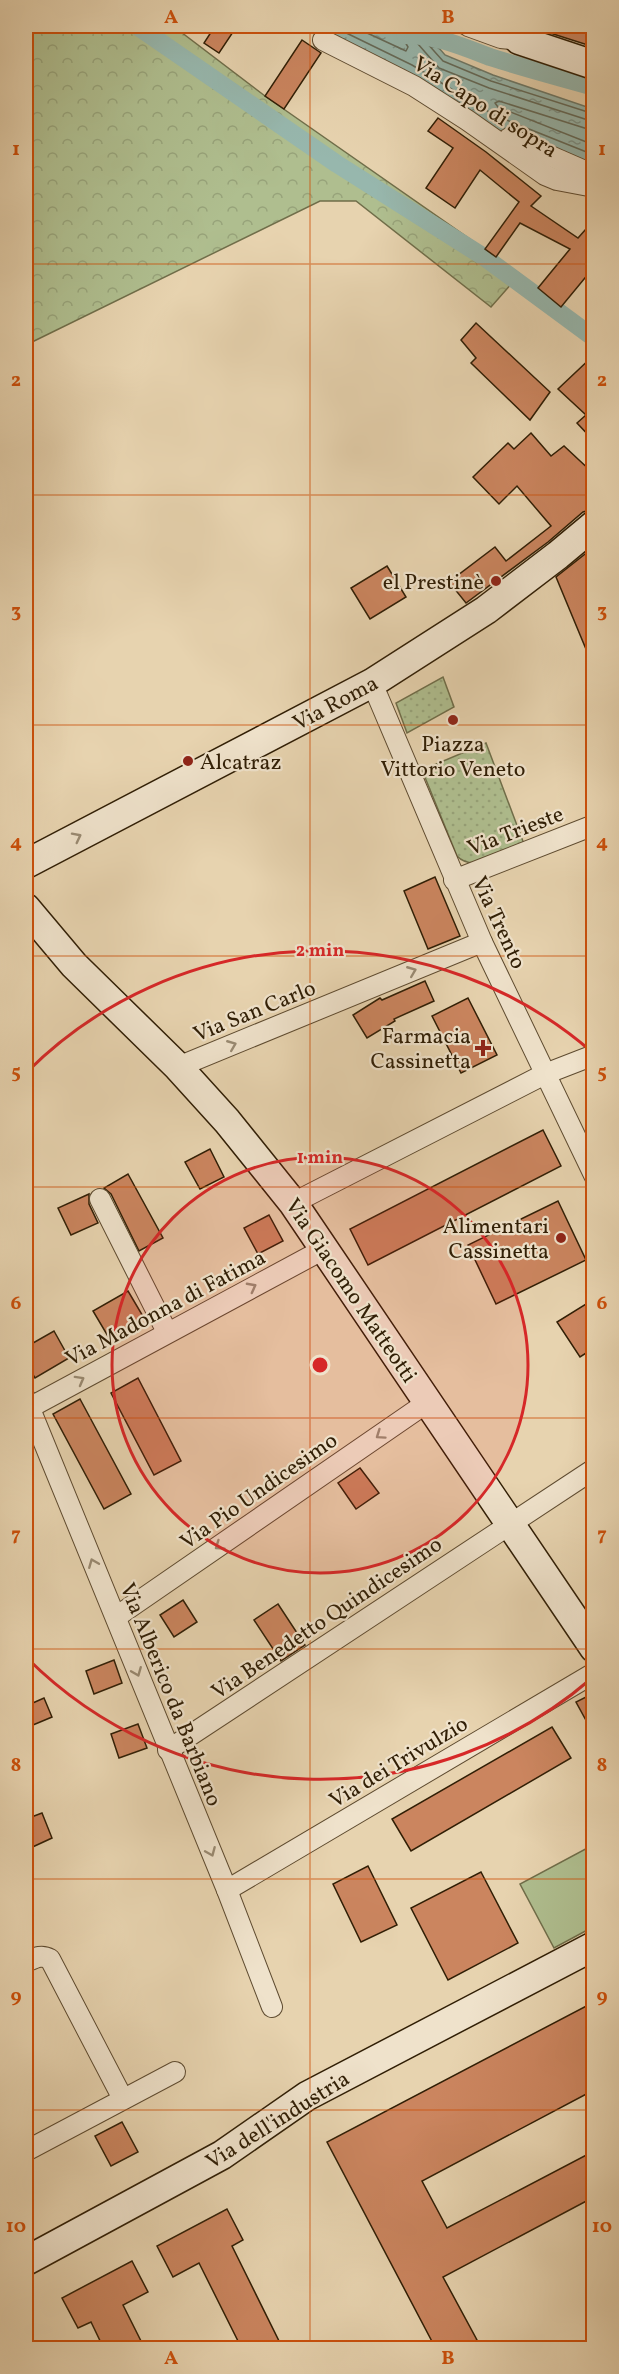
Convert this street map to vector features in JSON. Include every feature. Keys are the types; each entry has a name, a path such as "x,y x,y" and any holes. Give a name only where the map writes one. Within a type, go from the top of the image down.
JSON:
{"street":[{"path":"468,26 501,38 513,33 594,65"},
{"name":"Via Capo di sopra","path":"323,40 414,87 467,120 545,175 557,180 594,186"},
{"path":"594,175 509,138 505,145 548,173 594,186"},
{"name":"Via Roma","path":"26,864 372,683 486,610 594,525"},
{"name":"Via Trento","path":"372,683 454,880 594,1175"},
{"name":"Via Trieste","path":"454,880 594,825"},
{"name":"Via Giacomo Matteotti","path":"26,909 74,965 178,1067 227,1121 293,1203 594,1648"},
{"name":"Via San Carlo","path":"178,1067 482,942"},
{"path":"293,1203 545,1074 594,1055"},
{"path":"100,1199 167,1332"},
{"name":"Via Madonna di Fatima","path":"27,1404 324,1249"},
{"name":"Via Pio Undicesimo","path":"116,1617 428,1402"},
{"name":"Via Alberico da Barbiano","path":"27,1404 227,1890 272,2007"},
{"name":"Via Benedetto Quindicesimo","path":"168,1750 594,1468"},
{"name":"Via dei Trivulzio","path":"227,1890 594,1673"},
{"name":"Via dell'industria","path":"26,2261 222,2155 307,2096 594,1946"},
{"path":"26,1962 36,1957 44,1956 50,1959 123,2099"},
{"path":"26,2151 175,2072"}],"green space":[{"path":"26,26 173,26 265,96 520,274 491,307 356,201 320,201 26,345"},
{"path":"443,677 454,707 407,733 396,703"},
{"path":"486,743 524,844 490,860 472,863 457,856 422,770"},
{"path":"593,1845 593,1927 554,1948 520,1884"}],"water":[{"path":"305,26 420,26 445,55 493,75 593,109 593,169 488,127"}],"building":[{"path":"215,26 237,26 219,53 204,43"},
{"path":"528,26 594,26 594,47"},
{"path":"302,40 321,53 284,109 265,96"},
{"path":"438,118 486,152 541,196 531,206 578,238 594,220 594,267 561,307 538,288 570,249 520,223 496,257 485,249 519,202 480,170 455,208 426,188 453,148 428,131"},
{"path":"476,323 550,392 530,420 471,363 476,358 461,340"},
{"path":"594,355 594,441 577,423 586,415 558,389"},
{"path":"531,433 551,456 564,446 594,474 594,509 583,512 548,542 466,603 449,582 495,547 506,561 551,526 517,486 499,504 473,477 508,443 514,449"},
{"path":"594,547 594,666 593,666 556,577"},
{"path":"387,566 406,597 370,619 351,588"},
{"path":"435,877 460,936 428,949 404,891"},
{"path":"425,981 434,1001 394,1019 395,1021 367,1038 353,1015 380,998 382,1000"},
{"path":"468,998 497,1055 461,1073 432,1016"},
{"path":"543,1130 561,1166 368,1265 350,1229"},
{"path":"210,1149 224,1177 200,1189 185,1162"},
{"path":"128,1174 163,1238 139,1251 111,1194 104,1188"},
{"path":"89,1194 89,1204 98,1223 71,1235 58,1208"},
{"path":"558,1201 586,1260 496,1304 468,1245"},
{"path":"269,1215 283,1241 258,1254 244,1228"},
{"path":"128,1291 144,1318 109,1338 93,1311"},
{"path":"594,1299 594,1348 580,1357 557,1322"},
{"path":"54,1331 69,1358 35,1378 26,1363 26,1347"},
{"path":"138,1378 181,1461 154,1475 111,1393"},
{"path":"80,1399 131,1494 104,1509 53,1414"},
{"path":"360,1468 379,1493 356,1509 338,1483"},
{"path":"183,1600 197,1622 174,1637 160,1615"},
{"path":"278,1604 305,1645 281,1661 254,1620"},
{"path":"114,1660 122,1683 94,1694 86,1671"},
{"path":"594,1693 594,1735 576,1702"},
{"path":"44,1698 52,1717 33,1725 26,1706"},
{"path":"138,1724 147,1748 119,1758 111,1734"},
{"path":"552,1727 571,1758 411,1851 392,1819"},
{"path":"42,1813 52,1838 26,1850 26,1819"},
{"path":"368,1866 397,1925 361,1942 333,1884"},
{"path":"481,1872 518,1943 448,1980 411,1908"},
{"path":"594,2002 594,2090 422,2181 447,2228 594,2151 594,2197 443,2277 477,2340 462,2349 436,2349 327,2142"},
{"path":"122,2122 138,2152 111,2166 95,2136"},
{"path":"227,2209 243,2240 232,2246 280,2343 269,2349 242,2349 199,2263 173,2277 157,2246"},
{"path":"132,2261 148,2292 123,2305 145,2349 104,2349 91,2322 78,2328 62,2298"}],"waterway":[{"path":"137,26 337,164 484,257 594,338"},
{"path":"405,35 448,42 503,61 594,87"}],"place":[{"name":"el Prestinè","path":"496,581"},
{"name":"Piazza Vittorio Veneto","path":"453,720"},
{"name":"Alcatraz","path":"188,761"},
{"name":"Farmacia Cassinetta","path":"483,1048"},
{"name":"Alimentari Cassinetta","path":"561,1238"}]}
